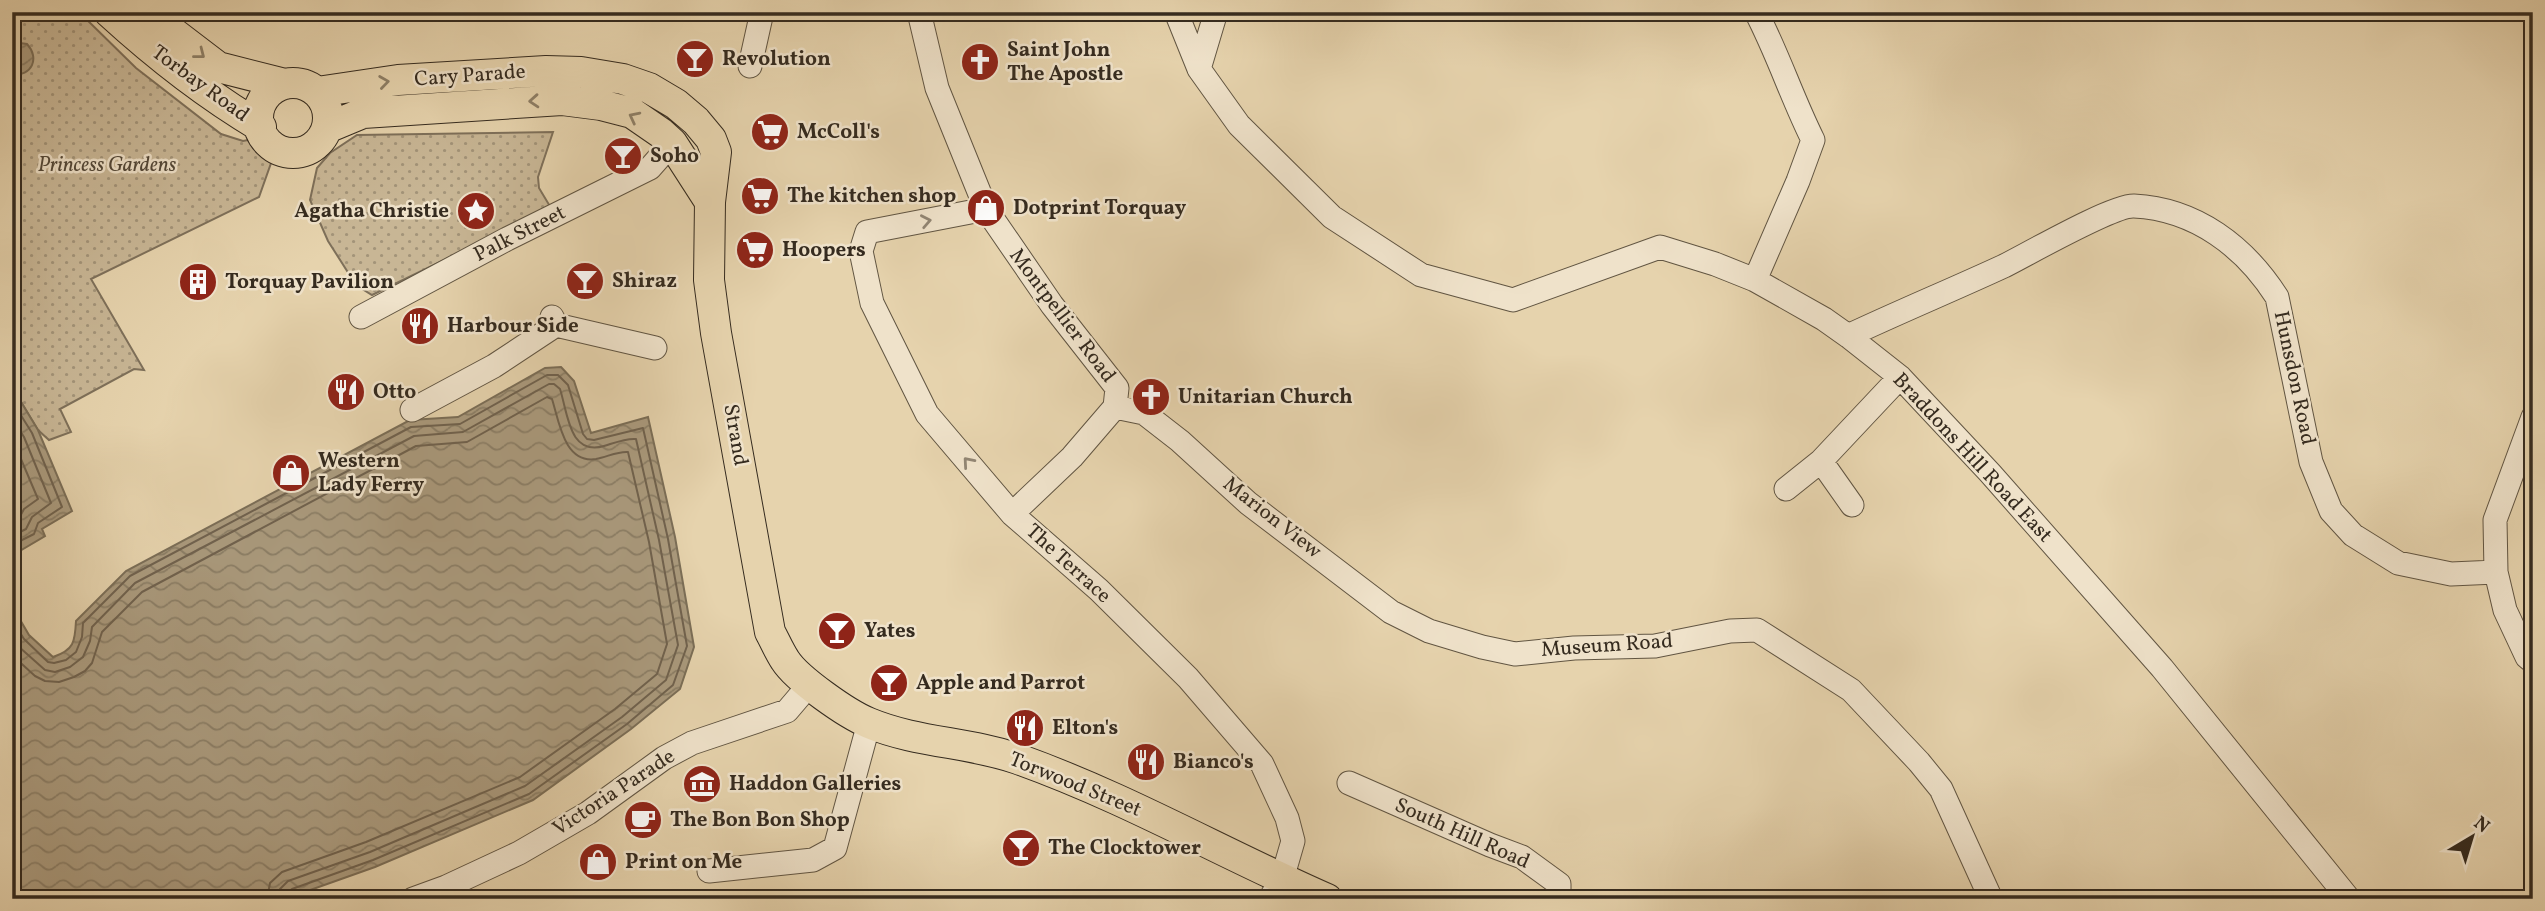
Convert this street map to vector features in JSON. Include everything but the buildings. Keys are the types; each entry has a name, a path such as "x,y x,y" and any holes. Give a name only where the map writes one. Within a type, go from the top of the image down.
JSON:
{"main road":[{"name":"Torbay Road","path":"109,12 137,38 220,103 261,127"},
{"name":"Torbay Road","path":"146,12 218,67 285,84"},
{"name":"Cary Parade","path":"317,92 398,80 546,71 581,72 623,79"},
{"name":"Strand","path":"623,79 649,88 676,104 696,121 711,139 716,152 710,202 709,280 716,333 770,632 786,662"},
{"path":"285,84 304,85 317,92 325,103 327,128 317,144 301,152 290,153 270,145 263,137 261,127 258,114 267,94 285,84"},
{"name":"Cary Parade","path":"327,128 363,113 562,100 632,113 672,144"},
{"path":"672,144 710,202"},
{"name":"Torwood Street","path":"786,662 830,702 869,723 920,738 1016,758 1109,796 1276,889 1327,899"}],"street":[{"path":"750,66 762,12"},
{"name":"Montpellier Road","path":"919,12 937,88 986,209 1052,305 1117,387 1115,407 1080,447 1012,514"},
{"name":"Braddons Hill Road East","path":"1175,12 1199,69 1238,125 1332,217 1421,275 1513,300 1660,247 1755,280 1824,319 1848,336 1900,377 1990,473 2162,667 2349,899"},
{"path":"1199,69 1216,12"},
{"path":"1755,280 1798,181 1812,140 1772,43 1756,12"},
{"name":"Palk Street","path":"361,317 507,239 650,168 672,144"},
{"name":"Hunsdon Road","path":"1848,336 2003,266 2095,220 2132,206 2175,213 2213,230 2242,251 2264,276 2277,297 2312,462 2331,511 2353,535 2398,563 2451,574 2496,572"},
{"name":"The Terrace","path":"986,209 867,233 861,251 872,303 927,414 1012,514 1098,590 1188,678 1262,764 1287,818 1293,841 1276,889"},
{"path":"412,410 494,366 554,321 655,348"},
{"path":"1786,489 1821,461 1900,377"},
{"name":"Marion View","path":"1115,407 1144,413 1180,441 1248,503 1391,612 1429,631"},
{"path":"2533,417 2495,520 2496,572 2505,610 2527,657 2533,662"},
{"path":"1821,461 1852,505"},
{"name":"Museum Road","path":"1429,631 1482,648 1515,654 1574,648 1655,646 1730,631 1757,630 1851,690 1919,762 1941,789 1991,899"},
{"name":"Victoria Parade","path":"413,899 446,887 519,853 588,813 664,758 692,743 787,710 810,684"},
{"path":"709,871 813,860 835,849 869,723"},
{"name":"South Hill Road","path":"1349,783 1522,857 1559,884 1559,899"}],"green space":[{"name":"Princess Gardens","path":"12,12 79,12 136,68 221,134 243,141 263,137 276,149 259,197 91,279 144,370 134,369 60,409 71,432 49,440 38,430 12,387"},
{"path":"553,132 538,177 539,188 551,208 372,295 356,285 328,241 310,200 317,168 330,153 357,135"}],"water":[{"path":"12,42 27,44 31,49 32,65 25,73 12,74"},
{"path":"561,367 574,381 591,433 648,417 675,537 694,647 680,689 631,729 533,800 375,867 285,899 24,899 12,882 12,606 29,635 53,657 60,654 72,644 76,621 126,571 410,420 458,417 545,368"},
{"path":"12,387 38,430 72,511 42,529 45,536 18,552 12,552"}],"place":[{"name":"Revolution","path":"695,59"},
{"name":"Saint John The Apostle","path":"980,62"},
{"name":"McColl's","path":"770,132"},
{"name":"Soho","path":"623,156"},
{"name":"The kitchen shop","path":"760,196"},
{"name":"Dotprint Torquay","path":"986,208"},
{"name":"Agatha Christie","path":"476,211"},
{"name":"Hoopers","path":"755,250"},
{"name":"Shiraz","path":"585,281"},
{"name":"Torquay Pavilion","path":"198,282"},
{"name":"Harbour Side","path":"420,326"},
{"name":"Otto","path":"346,392"},
{"name":"Unitarian Church","path":"1151,397"},
{"name":"Western Lady Ferry","path":"291,473"},
{"name":"Yates","path":"837,631"},
{"name":"Apple and Parrot","path":"889,683"},
{"name":"Elton's","path":"1025,728"},
{"name":"Bianco's","path":"1146,762"},
{"name":"Haddon Galleries","path":"702,784"},
{"name":"The Bon Bon Shop","path":"643,820"},
{"name":"The Clocktower","path":"1021,848"},
{"name":"Print on Me","path":"598,862"}]}
